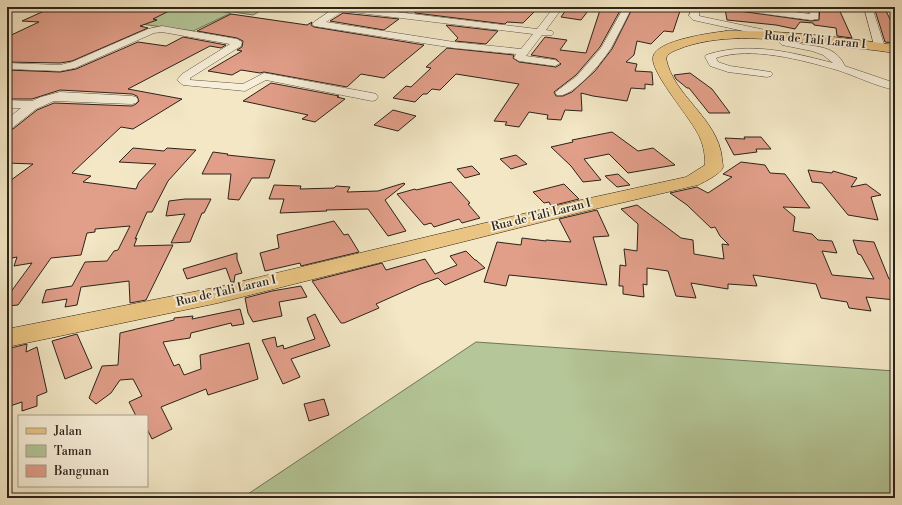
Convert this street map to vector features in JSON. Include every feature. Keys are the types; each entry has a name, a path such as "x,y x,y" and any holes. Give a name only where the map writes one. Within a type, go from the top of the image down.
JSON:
{"main road":[{"path":"7,10 13,7"},
{"name":"Rua de Tali Laran I","path":"7,338 218,295 581,206 692,181 704,175 714,167 715,158 705,132 666,74 659,56 669,48 704,37 732,34 778,36 895,49"}],"street":[{"path":"357,7 543,32"},
{"path":"555,63 520,58 543,32 559,7"},
{"path":"561,93 581,78 605,49 628,7"},
{"path":"696,7 694,16 696,18 778,36 786,43 814,48 827,53 837,60 840,68"},
{"path":"736,7 811,17 815,17 815,7"},
{"path":"868,7 879,45 881,47"},
{"path":"420,16 341,8 317,24 454,45 524,52"},
{"path":"395,36 420,16"},
{"path":"7,66 60,68 75,65 152,31 162,30 237,42 237,44 186,76 183,80 187,83 246,88 264,76 372,97"},
{"path":"767,74 728,68 714,64 710,57 720,52 734,50 796,58 840,68 895,86"},
{"path":"7,125 34,105 49,97 60,96 132,100"},
{"path":"7,104 34,105"}],"green space":[{"path":"168,7 191,7 231,13 193,31 133,23"},
{"path":"199,7 268,7 253,15"},
{"path":"476,342 895,371 895,498 242,498"}],"building":[{"path":"53,7 138,7 169,11 153,19 157,20 140,26 148,28 72,61 60,63 7,62 7,37 39,22 22,21"},
{"path":"368,7 415,7 408,12"},
{"path":"415,7 539,7 523,23 507,22 505,24 415,13"},
{"path":"568,7 591,7 581,20 561,17"},
{"path":"601,7 622,7 600,47 576,75 554,92 556,96 563,96 572,92 595,71 612,49 633,7 655,7 655,9 680,11 673,32 664,31 651,44 637,41 634,55 626,62 637,64 635,71 652,72 653,85 645,84 645,89 631,88 627,101 581,93 582,111 565,110 561,120 547,119 548,115 529,112 519,127 505,125 507,122 494,121 519,84 456,74 440,90 432,89 427,94 423,94 415,102 393,98 406,86 411,87 431,68 426,67 447,48 514,55 513,58 519,62 556,67 561,64 556,59 531,55 545,37 567,40 560,50 586,53"},
{"path":"776,7 794,9 794,7 809,7 809,12"},
{"path":"820,7 838,7 852,38 837,36 836,28 814,25 813,23 800,22 795,29 776,25 727,20 725,9 811,21 819,20"},
{"path":"874,7 884,7 895,29 895,43 885,42"},
{"path":"343,13 399,19 384,30 330,21"},
{"path":"231,14 307,25 312,22 311,25 314,27 424,45 384,78 361,74 347,87 264,72 260,73 241,70 232,75 208,71 242,51 237,50 242,47 243,41 237,38 197,31"},
{"path":"446,25 498,31 486,44 455,41 458,38"},
{"path":"183,37 226,45 221,48 210,46 128,89 182,99 133,129 121,127 72,173 91,176 83,182 136,189 139,182 156,164 119,162 133,148 164,151 167,148 196,150 168,181 152,212 147,212 135,239 137,238 134,246 173,245 146,300 130,303 129,281 81,287 77,305 65,307 67,299 42,303 46,290 72,286 85,262 107,261 114,251 118,250 130,226 95,229 95,232 87,233 81,255 51,258 18,305 7,306 10,293 32,263 14,266 17,257 7,259 7,183 33,164 7,163 7,130 13,129 37,110 54,103 132,106 139,101 137,96 132,94 60,90 32,99 7,99 7,70 60,72 76,69 138,42 166,46"},
{"path":"690,73 712,89 730,113 709,113 689,88 676,79 674,75"},
{"path":"271,83 339,96 337,97 345,99 315,122 302,119 308,115 243,101"},
{"path":"393,110 416,116 398,131 374,125"},
{"path":"612,132 638,151 653,148 675,165 628,173 609,154 584,159 601,180 583,182 571,166 551,147 573,142 572,140"},
{"path":"744,137 761,137 771,149 756,149 757,152 734,155 725,138 745,139"},
{"path":"213,152 275,160 269,178 252,178 239,200 228,199 231,174 202,174"},
{"path":"516,155 527,164 511,169 500,159"},
{"path":"741,162 765,165 770,173 785,174 810,208 783,207 795,217 793,231 812,234 818,240 832,241 837,253 822,251 832,275 874,279 861,255 858,254 853,240 874,242 889,279 895,279 895,300 866,297 871,311 849,308 847,302 821,298 816,284 753,275 757,286 728,284 728,289 691,283 696,298 676,296 668,271 647,268 647,285 643,284 644,297 623,294 623,286 619,286 620,265 626,266 624,249 637,251 638,224 621,209 637,205 681,238 693,240 694,254 724,259 722,244 729,245 720,236 715,227 711,228 687,205 670,193 697,187 708,193 732,177 723,174"},
{"path":"472,166 480,174 465,178 457,169"},
{"path":"808,170 832,173 833,171 857,178 851,187 866,184 881,195 871,197 878,220 848,215 822,183 812,182"},
{"path":"618,174 630,185 617,187 605,176"},
{"path":"451,182 470,203 468,204 480,218 462,223 459,219 434,227 431,223 424,225 397,194 415,189"},
{"path":"404,183 405,184 385,200 406,231 388,236 368,209 280,213 284,199 269,199 274,185 301,186 300,189 334,188 336,186 350,187 347,192 378,191"},
{"path":"564,184 579,199 551,206 549,202 544,203 533,192"},
{"path":"185,199 211,199 204,213 202,213 190,242 171,243 185,214 166,216 169,201"},
{"path":"597,210 609,236 593,237 607,285 509,275 506,286 484,282 497,242 521,245 522,238 571,242 559,219"},
{"path":"334,221 344,235 348,234 359,252 301,266 300,263 265,271 260,253 279,248 277,235"},
{"path":"466,251 485,268 445,285 438,278 421,284 376,304 379,308 344,323 341,323 312,281 382,263 386,270 425,259 435,274 457,265 450,256"},
{"path":"237,253 237,259 242,273 235,275 234,282 231,282 226,268 187,279 183,269"},
{"path":"301,286 307,297 279,302 282,316 253,322 248,313 245,298"},
{"path":"240,309 244,324 232,326 231,323 191,333 190,338 163,342 174,366 179,364 184,375 201,369 200,355 249,343 258,379 208,395 206,389 161,407 172,429 152,439 148,431 148,415 136,415 129,402 142,396 133,379 120,380 111,393 96,404 89,398 102,366 118,365 120,333 174,320 174,318 193,316 192,319"},
{"path":"315,314 330,346 291,359 300,377 283,384 262,340 275,337 277,347 283,345 284,349 315,339 307,318"},
{"path":"77,334 92,368 65,379 52,341"},
{"path":"27,344 26,352 37,347 47,392 37,396 37,406 22,411 22,402 7,407 7,365 11,348"},
{"path":"324,399 329,415 309,421 304,404"}]}
